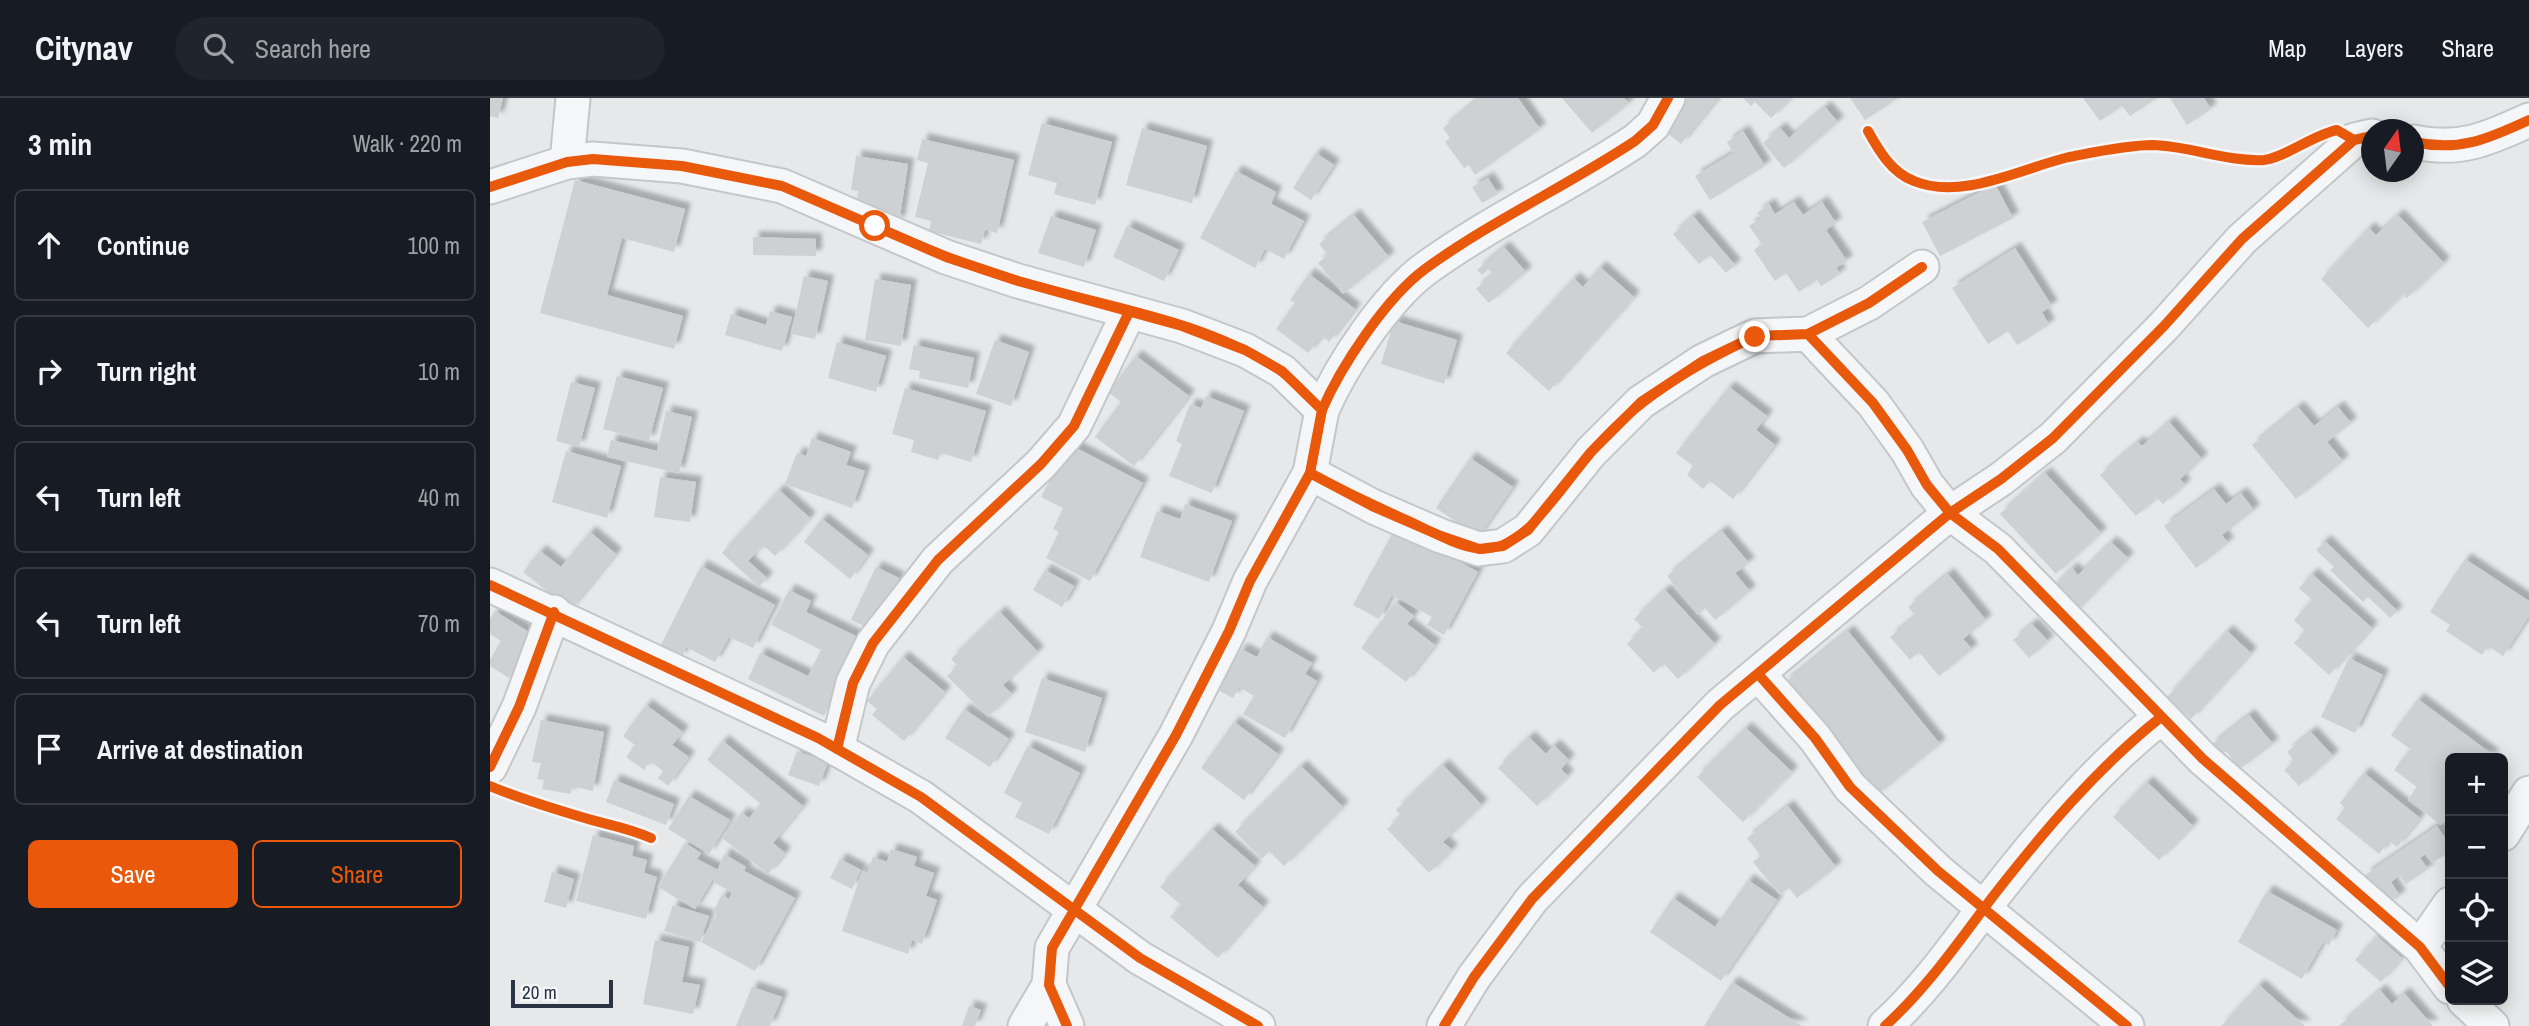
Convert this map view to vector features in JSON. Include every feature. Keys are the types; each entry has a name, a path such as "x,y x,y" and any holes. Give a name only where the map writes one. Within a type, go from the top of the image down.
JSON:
{"street":[{"path":"567,162 573,98"},
{"path":"1025,1026 1049,985 1052,948 1176,736 1229,631 1250,581 1310,473 1322,410 1334,383 1380,317 1423,271 1635,141 1653,125 1668,98"},
{"path":"2424,145 2439,148 2461,146 2529,120"},
{"path":"1444,1026 1475,977 1532,899 1720,705 1950,513 2001,480 2053,438 2164,326 2242,239 2354,140 2361,138"},
{"path":"490,187 567,162 593,159 682,166 782,186 946,257 1182,326 1245,350 1282,372 1322,410"},
{"path":"1310,473 1374,507 1441,536 1479,549 1503,546 1528,530 1591,452 1641,402 1703,361 1755,337 1808,334 1869,303 1922,267"},
{"path":"837,749 853,683 873,643 938,561 1041,464 1074,426 1129,312"},
{"path":"1808,334 1873,403 1907,450 1927,485 1950,513 1997,550 2203,759 2420,947 2445,980"},
{"path":"490,585 554,612 837,749 921,797 1140,958 1258,1026"},
{"path":"490,767 524,695 554,612"},
{"path":"1759,675 1815,738 1850,787 1938,871 2127,1026"},
{"path":"1885,1026 1913,1001 2073,800 2122,748 2161,717"},
{"path":"2508,826 2529,793"},
{"path":"2420,947 2445,911"},
{"path":"1049,985 1067,1026"},
{"path":"2469,1005 2492,1026"}],"building":[{"path":"490,98 503,98 498,118 490,116"},
{"path":"1479,98 1518,98 1540,129 1475,175 1469,165 1464,168 1445,142 1450,138 1443,128"},
{"path":"1562,98 1624,98 1629,103 1592,133"},
{"path":"1686,98 1718,98 1681,144 1661,128"},
{"path":"1743,98 1791,98 1771,118 1755,102 1751,106"},
{"path":"1850,98 1892,98 1894,101 1865,120"},
{"path":"2083,98 2157,98 2130,116 2122,106 2100,121"},
{"path":"2170,98 2204,98 2211,109 2187,125"},
{"path":"1825,107 1838,122 1784,168 1763,143 1780,128 1789,138"},
{"path":"1042,123 1112,142 1095,205 1054,194 1057,183 1028,175"},
{"path":"1142,128 1207,146 1192,203 1126,185"},
{"path":"1743,131 1765,166 1710,200 1695,176 1733,153 1727,142"},
{"path":"922,139 1014,160 997,233 985,230 981,244 929,231 931,221 915,217 928,163 917,160"},
{"path":"1316,153 1334,165 1311,200 1293,188"},
{"path":"856,156 908,164 899,223 856,207 858,191 851,190"},
{"path":"1236,171 1276,192 1271,204 1304,221 1284,259 1265,249 1255,268 1200,238"},
{"path":"1488,178 1498,194 1482,203 1472,187"},
{"path":"575,180 685,209 674,252 622,238 607,295 683,316 674,349 540,313"},
{"path":"1995,184 2013,218 1940,256 1922,222"},
{"path":"1794,202 1803,215 1822,202 1836,223 1826,230 1847,261 1836,268 1840,274 1821,286 1817,280 1799,292 1786,273 1775,281 1754,250 1762,244 1749,226 1761,218 1757,213 1769,204 1775,214"},
{"path":"1354,215 1389,257 1343,294 1318,263 1328,255 1319,244"},
{"path":"2398,215 2444,263 2407,298 2403,294 2368,328 2321,279 2369,228 2376,235"},
{"path":"1051,216 1096,230 1084,267 1038,253"},
{"path":"1693,216 1735,265 1726,273 1710,255 1699,264 1673,234"},
{"path":"1127,226 1179,250 1164,281 1113,257"},
{"path":"753,237 816,239 816,256 753,255"},
{"path":"1504,247 1526,272 1489,303 1476,289 1493,274 1488,269 1482,275 1477,270"},
{"path":"2015,248 2052,306 2042,312 2049,325 2017,345 2008,331 1988,344 1952,288"},
{"path":"1600,267 1634,297 1549,391 1506,353 1574,278 1583,287"},
{"path":"1309,274 1355,309 1329,342 1322,336 1308,353 1276,329 1295,303 1290,300"},
{"path":"804,276 828,281 815,339 791,334"},
{"path":"875,279 911,285 901,346 865,340"},
{"path":"770,311 792,317 782,351 725,335 731,314 766,325"},
{"path":"1394,321 1457,340 1444,384 1381,364"},
{"path":"995,340 1029,352 1011,406 976,394"},
{"path":"837,342 886,356 876,392 828,378"},
{"path":"914,345 974,358 968,388 919,378 920,371 909,369"},
{"path":"1136,356 1189,396 1134,466 1095,437 1121,402 1108,392"},
{"path":"617,376 663,388 649,441 603,429"},
{"path":"571,382 595,388 579,447 556,441"},
{"path":"1729,387 1767,416 1756,430 1775,445 1733,499 1710,481 1703,489 1687,475 1693,466 1676,453"},
{"path":"905,388 986,411 971,462 941,453 938,460 911,452 914,440 892,434"},
{"path":"1206,396 1244,411 1212,493 1169,476 1182,444 1176,441 1190,404 1201,408"},
{"path":"2298,407 2314,426 2338,407 2351,423 2327,442 2343,461 2296,499 2252,445"},
{"path":"666,411 692,417 679,473 607,457 611,440 657,451"},
{"path":"2169,422 2202,459 2180,479 2185,485 2163,504 2157,498 2136,516 2100,475 2138,442 2142,446"},
{"path":"812,438 851,452 846,465 865,471 852,508 785,484 797,453 806,456"},
{"path":"1069,444 1143,483 1090,581 1046,558 1059,532 1053,529 1063,508 1041,497"},
{"path":"566,451 621,466 607,518 552,502"},
{"path":"1470,458 1513,487 1478,537 1436,508"},
{"path":"2045,473 2101,533 2056,574 2000,514"},
{"path":"660,477 696,482 690,522 654,517"},
{"path":"2214,489 2226,504 2241,493 2254,510 2222,535 2228,543 2196,568 2164,526"},
{"path":"779,490 810,518 775,556 763,545 748,561 767,578 759,587 722,553"},
{"path":"1185,504 1232,521 1209,582 1140,557 1157,511 1180,519"},
{"path":"822,519 868,555 850,579 804,542"},
{"path":"1396,527 1478,572 1444,635 1427,625 1432,617 1392,595 1379,619 1353,605"},
{"path":"1722,531 1749,563 1735,573 1750,591 1715,620 1705,608 1698,615 1667,576"},
{"path":"590,532 616,554 570,610 523,572 540,551 561,567"},
{"path":"2325,541 2397,611 2390,618 2368,597 2363,602 2330,570 2334,567 2316,550"},
{"path":"2111,542 2128,558 2074,613 2051,589 2072,568 2078,575"},
{"path":"2465,559 2529,601 2529,616 2503,656 2488,646 2482,655 2446,631 2450,625 2430,612"},
{"path":"701,566 775,605 753,648 729,637 715,662 686,647 681,658 660,647"},
{"path":"876,567 899,578 874,631 851,620"},
{"path":"1045,570 1074,586 1062,607 1033,590"},
{"path":"1948,574 1986,620 1963,639 1972,649 1939,676 1919,652 1910,660 1890,637 1916,616 1908,607"},
{"path":"2312,574 2372,628 2329,675 2294,643 2305,631 2294,620 2312,600 2299,588"},
{"path":"789,590 811,601 806,612 862,639 824,716 748,679 760,653 808,676 821,650 771,625"},
{"path":"1665,590 1715,644 1678,679 1663,663 1654,673 1627,644 1643,628 1634,619"},
{"path":"1396,602 1414,616 1407,624 1435,645 1406,682 1361,648"},
{"path":"495,611 535,636 509,678 490,666 490,660 501,641 490,634 490,619"},
{"path":"1000,612 1038,652 1003,685 1012,694 988,717 947,676 958,666 951,659"},
{"path":"2032,624 2048,641 2029,658 2013,640"},
{"path":"1848,631 1940,744 1876,796 1784,683"},
{"path":"2227,631 2251,653 2191,719 2167,697"},
{"path":"1267,637 1312,663 1305,674 1317,681 1285,738 1243,714 1254,696 1239,687 1233,698 1218,690 1241,649 1257,657"},
{"path":"903,657 945,692 904,741 872,715 877,709 867,701"},
{"path":"2349,658 2383,675 2355,733 2321,717"},
{"path":"1042,678 1102,698 1085,752 1025,732"},
{"path":"2418,699 2490,753 2445,753 2445,819 2441,825 2408,800 2417,787 2394,770 2410,749 2391,735"},
{"path":"646,705 683,732 672,745 689,757 668,786 658,778 663,771 650,761 644,770 626,757 635,745 623,736"},
{"path":"964,709 1009,739 990,767 945,738"},
{"path":"2249,715 2273,744 2240,769 2226,751 2220,756 2211,745"},
{"path":"541,720 604,732 593,791 572,786 571,794 542,789 544,780 537,779 541,763 532,762"},
{"path":"1234,722 1278,754 1244,800 1201,768"},
{"path":"1746,728 1792,772 1743,822 1697,777"},
{"path":"2311,732 2333,756 2299,786 2284,770 2294,761 2287,752"},
{"path":"1529,737 1546,754 1554,745 1569,760 1561,769 1568,776 1537,806 1498,768"},
{"path":"723,741 803,806 773,843 785,853 768,874 722,838 742,813 749,818 761,804 707,760"},
{"path":"1028,746 1080,773 1049,834 1015,817 1022,803 1004,793"},
{"path":"797,751 828,762 819,786 788,775"},
{"path":"1443,765 1482,805 1443,842 1452,850 1429,873 1387,829 1401,816 1396,810"},
{"path":"1301,766 1343,807 1284,866 1269,851 1262,859 1235,832"},
{"path":"2364,773 2420,818 2397,847 2389,841 2379,854 2336,819 2345,808 2340,803"},
{"path":"614,780 674,804 666,825 606,802"},
{"path":"2147,782 2193,826 2159,860 2113,817"},
{"path":"689,796 730,820 709,854 668,829"},
{"path":"1788,806 1836,867 1797,898 1789,888 1780,895 1753,862 1761,856 1747,838"},
{"path":"2437,826 2445,838 2445,854 2432,863 2425,854 2420,858 2428,869 2406,884 2400,875 2391,882 2400,896 2386,905 2365,875"},
{"path":"1212,829 1255,866 1238,885 1263,907 1218,958 1170,917 1181,905 1160,887"},
{"path":"593,835 634,846 632,856 647,860 644,873 657,877 646,919 576,901"},
{"path":"685,843 701,853 697,859 718,870 695,909 658,887"},
{"path":"891,849 917,857 914,866 934,873 926,896 937,900 922,944 912,940 908,954 842,931 862,871 867,873 873,857 887,862"},
{"path":"724,854 746,867 744,871 795,898 755,971 701,942 717,914 713,912 722,895 729,899 732,892 713,882"},
{"path":"840,859 861,870 852,889 830,878"},
{"path":"552,872 574,879 566,908 544,902"},
{"path":"1748,880 1777,900 1721,981 1650,932 1673,898 1715,927"},
{"path":"2267,891 2337,930 2329,945 2323,942 2302,979 2238,942"},
{"path":"673,905 709,916 700,942 664,931"},
{"path":"2377,936 2402,958 2381,982 2355,960"},
{"path":"655,940 689,947 682,982 700,985 693,1014 643,1004"},
{"path":"1732,982 1802,1026 1704,1026"},
{"path":"2259,985 2305,1026 2221,1026"},
{"path":"752,987 782,997 770,1026 736,1026"},
{"path":"2380,990 2392,1004 2404,993 2433,1026 2339,1026"},
{"path":"969,1006 981,1010 975,1026 962,1026"}],"cycle path":[{"path":"1322,410 1366,334 1410,282 1476,235 1635,141 1653,125 1668,98"},
{"path":"2424,144 2473,142 2529,120"},
{"path":"1868,131 1899,173 1914,181 1952,187 1992,181 2069,157 2133,146 2167,146 2236,159 2264,160 2337,130 2354,140"},
{"path":"1444,1026 1474,977 1532,899 1720,705 1950,513 2001,479 2053,438 2164,326 2242,239 2354,140 2361,138"},
{"path":"490,187 567,162 593,159 682,166 782,186 946,257 1018,281 1182,326 1245,350 1282,371 1322,410 1310,473 1250,581 1229,631 1176,735 1052,948 1049,985 1067,1026"},
{"path":"1310,473 1374,507 1441,536 1479,549 1503,546 1528,530 1591,452 1641,402 1703,361 1755,336 1808,334 1869,303 1922,267"},
{"path":"837,749 853,683 873,643 938,560 1041,464 1074,426 1129,312"},
{"path":"1808,334 1873,403 1907,450 1927,485 1950,513 1998,549 2203,759 2420,947 2445,980"},
{"path":"490,585 818,738 921,797 1140,958 1258,1026"},
{"path":"490,767 519,707 554,612"},
{"path":"1759,675 1815,738 1850,787 1938,871 2127,1026"},
{"path":"1885,1026 1929,980 2013,871 2072,801 2115,757 2161,717"},
{"path":"490,786 544,806 651,838"}],"route":[{"path":"875,226 946,257 1018,281 1182,326 1245,350 1282,372 1322,410 1310,473 1374,507 1479,549 1503,546 1528,530 1591,452 1641,402 1703,361 1755,337"}]}
